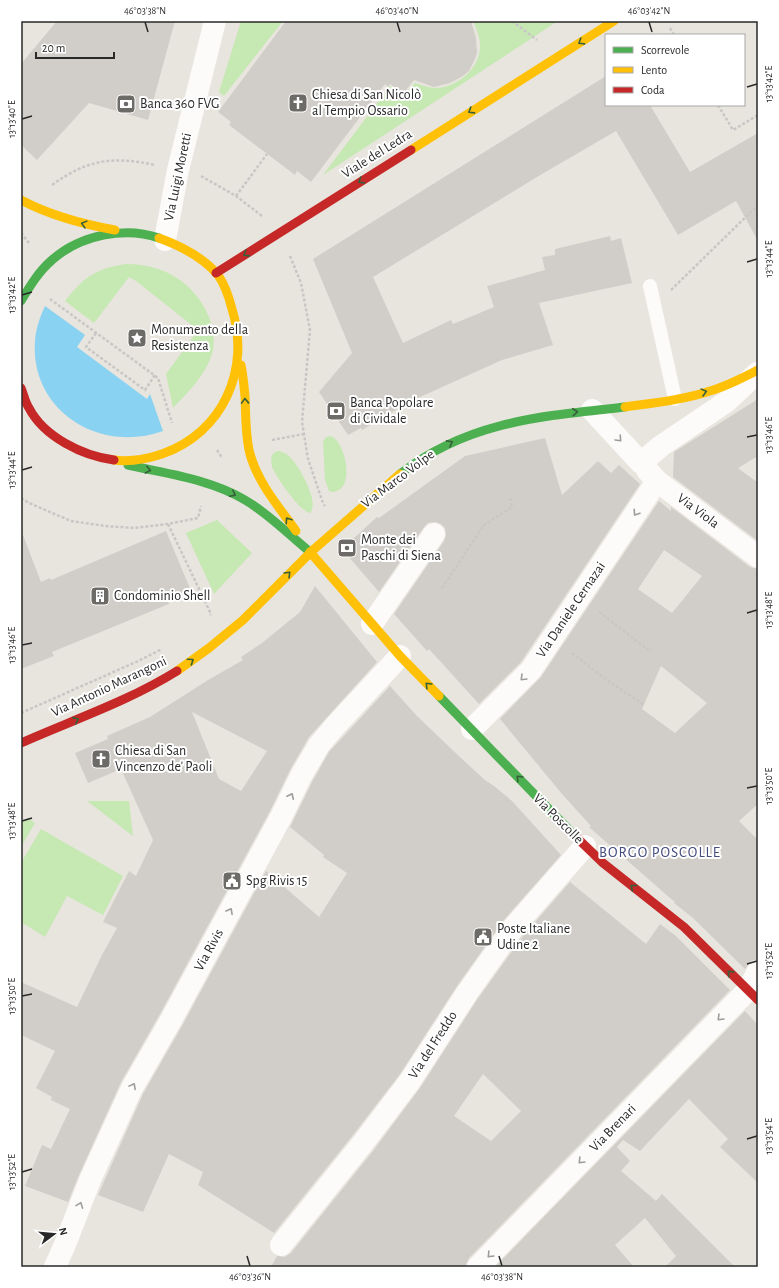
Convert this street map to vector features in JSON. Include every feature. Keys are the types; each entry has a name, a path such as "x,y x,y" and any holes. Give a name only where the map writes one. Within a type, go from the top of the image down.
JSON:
{"main road":[{"name":"Viale del Ledra","path":"216,273 612,22"},
{"path":"21,200 66,220 93,227 136,233 165,240 185,249 201,259 216,273 226,290 232,307 239,342 245,396 246,426 251,456 257,472 265,486 310,552"},
{"path":"21,301 40,271 69,247 104,235 136,233"},
{"path":"97,457 118,461 146,459 164,454 185,444 201,432 218,412 231,388 237,368 239,342"},
{"name":"Via Marco Volpe","path":"310,552 383,487 432,452 458,439 487,428 513,421 552,414 675,399 704,393 758,371"},
{"path":"21,388 29,408 46,428 74,449 97,457 152,471 197,480 222,489 246,500 310,552"},
{"name":"Via Poscolle","path":"310,552 400,656 559,821 603,863 684,927 754,987"},
{"name":"Via Antonio Marangoni","path":"21,743 139,692 173,674 244,619 310,552"}],"street":[{"name":"Via Luigi Moretti","path":"165,240 178,170 215,21"},
{"name":"Via Marco Volpe","path":"641,463 661,446 726,402 758,371"},
{"path":"592,410 641,463"},
{"name":"Via Viola","path":"641,463 657,481 758,557"},
{"name":"Via Daniele Cernazai","path":"472,729 531,670 657,481"},
{"path":"372,624 434,534"},
{"name":"Via Rivis","path":"55,1267 90,1180 132,1088 171,1020 281,817 300,776 320,745 336,725 400,656"},
{"name":"Via del Freddo","path":"281,1245 363,1143 410,1081 467,993 513,928 585,846"},
{"name":"Via Brenari","path":"478,1267 754,987"}],"lane":[{"path":"650,286 675,399"}],"path":[{"path":"512,21 540,43"},
{"path":"670,28 673,34"},
{"path":"719,106 733,130 758,115"},
{"path":"236,196 267,154"},
{"path":"52,185 78,170 102,161 135,160 160,166"},
{"path":"195,174 236,196 265,218"},
{"path":"666,295 758,205"},
{"path":"21,233 30,243"},
{"path":"289,253 301,283 310,330 302,422 308,459 323,503 327,508"},
{"path":"49,299 158,378 172,425"},
{"path":"96,333 86,347 145,390 155,375"},
{"path":"272,440 304,434"},
{"path":"213,446 222,458"},
{"path":"442,588 483,526 512,506 510,497"},
{"path":"21,498 71,521 105,526 134,528 168,524 198,518"},
{"path":"168,524 211,614 205,619"},
{"path":"579,598 651,652"},
{"path":"553,638 607,680 644,705"},
{"path":"21,713 164,648"}],"green space":[{"path":"241,21 283,21 224,96 219,92"},
{"path":"473,21 558,21 323,175 390,86 404,96 415,83 433,88 444,87 467,75 477,61 480,45 478,33"},
{"path":"127,264 153,268 166,272 177,278 187,285 195,294 209,317 214,342 213,350 207,366 197,382 173,408 166,374 198,330 129,277 94,323 65,301 78,286 92,275 107,268"},
{"path":"329,436 333,437 339,443 346,464 346,479 344,485 339,490 333,492 329,491 325,480 323,442 325,438"},
{"path":"279,451 290,457 307,484 312,501 310,513 300,507 294,500 278,479 272,467 272,455"},
{"path":"217,520 252,553 214,594 186,533"},
{"path":"87,801 129,801 133,836"},
{"path":"28,818 35,823 21,847 21,821"},
{"path":"41,829 123,876 103,915 67,896 45,937 21,922 21,863"}],"water":[{"path":"45,306 85,335 77,347 147,399 150,394 163,431 139,437 116,436 93,431 74,421 57,406 44,388 36,366 35,341 38,323"}],"building":[{"path":"57,21 175,21 148,120 89,103 37,160 21,145 21,64"},
{"name":"Chiesa di San Nicolò al Tempio Ossario","path":"286,21 471,21 476,38 477,53 469,71 450,83 434,87 414,80 403,94 390,84 388,87 385,84 311,182 297,171 295,175 229,125 231,122 218,112"},
{"path":"605,77 605,106 651,106 690,172 758,133 758,241 736,201 678,235 616,131 542,174 373,277 403,343 451,320 453,324 494,307 487,286 545,270 542,257 555,255 555,249 610,236 611,241 621,238 632,283 539,303 553,345 502,360 409,402 362,430 361,428 348,435 319,392 352,353 313,259"},
{"path":"758,399 758,456 738,468 758,483 758,541 673,477 674,452"},
{"path":"545,438 562,495 598,461 611,473 619,465 640,484 521,662 479,704 429,649 427,651 394,614 444,541 446,535 445,528 441,524 435,522 428,523 379,592 342,549 377,517 379,518 465,456"},
{"path":"659,501 671,511 671,507 750,567 758,569 758,804 739,821 758,840 758,959 751,961 745,969 693,918 674,903 675,902 589,827 591,826 562,794 500,719 541,677","holes":["664,550 702,576 672,613 638,589","661,666 707,703 675,733 642,709"]},
{"name":"Condominio Shell","path":"166,531 191,591 168,601 169,604 52,652 54,656 21,669 21,535 23,535 41,582 50,578 51,580"},
{"path":"315,586 377,662 309,737 290,770 270,811 160,1014 121,1082 68,1202 25,1186 42,1145 51,1149 70,1109 51,1100 52,1097 36,1088 55,1051 21,1035 21,982 77,1007 117,928 103,922 129,871 136,876 153,840 121,769 88,783 75,753 108,739 107,736 150,717 208,680 243,660 241,657 262,643 300,612","holes":["192,712 267,751 241,791 219,779"]},
{"path":"390,686 417,716 462,759 485,780 512,801 561,855 503,921 457,986 400,1074 274,1233 198,1185 203,1172 169,1154 143,1212 98,1195 143,1094 182,1026 266,871 319,917 347,873 323,857 324,855 290,827 312,782 329,752"},
{"path":"570,882 646,944 660,924 676,936 730,990 469,1258 466,1267 271,1267 277,1256 285,1257 291,1253 373,1151 420,1088 477,1000 523,936","holes":["483,1074 521,1111 491,1141 454,1116"]},
{"path":"745,1011 758,1025 758,1183 720,1147 728,1139 689,1099 640,1151 623,1140 617,1147 630,1161 621,1171 656,1201 662,1194 735,1267 665,1267 676,1256 645,1218 615,1245 634,1267 495,1267"}],"traffic: fast":[{"path":"21,301 47,264 63,251 76,244 103,235 118,233 146,234 159,238"},
{"path":"400,474 426,456 452,442 479,432 536,418 625,407"},
{"path":"128,465 203,482 232,493 262,512 310,552"},
{"path":"439,696 574,835"}],"traffic: slow":[{"path":"411,150 614,21"},
{"path":"21,200 44,211 67,219 115,230"},
{"path":"114,460 138,460 162,454 183,444 201,431 216,415 227,396 234,376 238,354 237,332 230,300 223,283 218,275 199,257 183,248 159,238"},
{"path":"241,365 245,396 246,432 250,454 258,475 276,504 296,531"},
{"path":"625,407 668,401 700,394 716,389 758,370"},
{"path":"177,671 209,648 243,620 312,551 400,474"},
{"path":"310,552 400,656 439,696"}],"traffic: jam":[{"path":"216,273 411,150"},
{"path":"21,388 28,406 36,418 44,428 54,436 77,449 102,458 114,460"},
{"path":"21,743 140,692 177,671"},
{"path":"574,835 603,863 684,927 758,1000"}],"place":[{"name":"Chiesa di San Nicolò al Tempio Ossario","path":"298,103"},
{"name":"Banca 360 FVG","path":"126,104"},
{"name":"Monumento della Resistenza","path":"137,338"},
{"name":"Banca Popolare di Cividale","path":"336,411"},
{"name":"Monte dei Paschi di Siena","path":"347,548"},
{"name":"Condominio Shell","path":"100,596"},
{"name":"Chiesa di San Vincenzo de' Paoli","path":"101,759"},
{"name":"Spg Rivis 15","path":"232,881"},
{"name":"Poste Italiane Udine 2","path":"483,937"}],"district":[{"name":"BORGO POSCOLLE","path":"660,852"}]}
